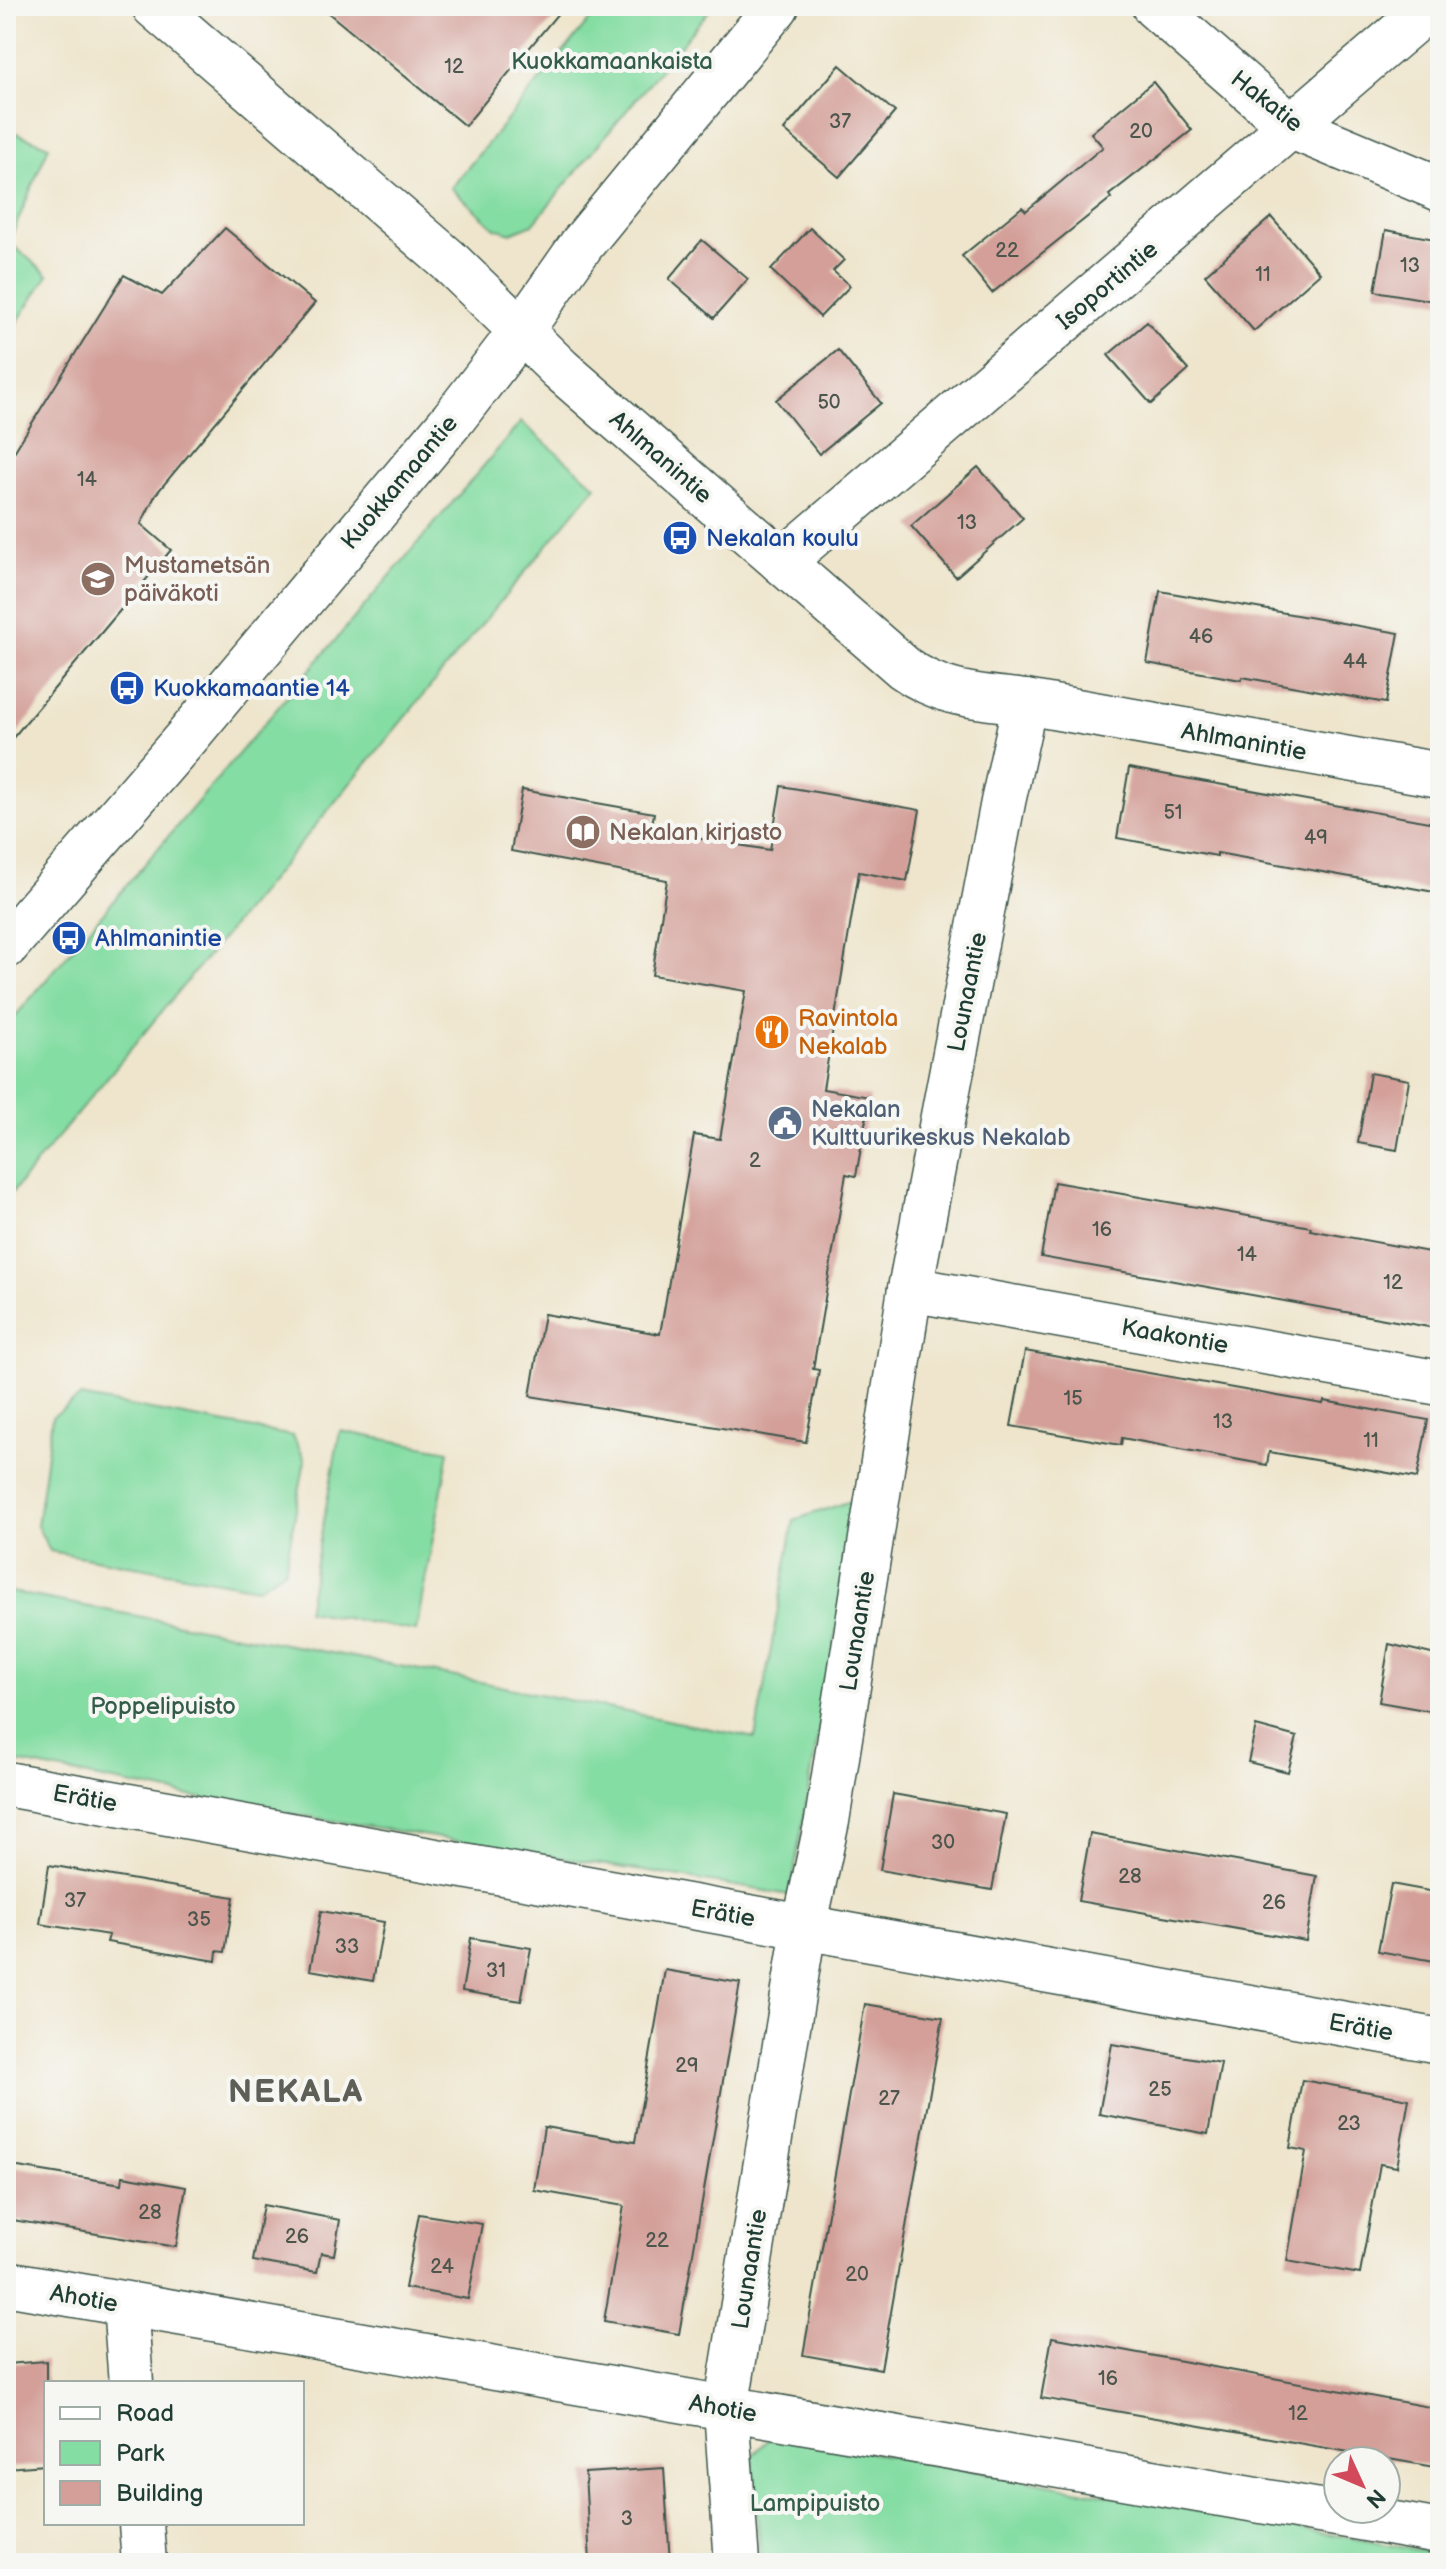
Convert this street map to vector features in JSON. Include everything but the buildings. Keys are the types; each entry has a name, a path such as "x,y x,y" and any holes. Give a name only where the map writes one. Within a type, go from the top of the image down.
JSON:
{"street":[{"name":"Ahlmanintie","path":"154,6 448,260 560,369 921,680 934,687 963,694 1025,702 1440,775"},
{"name":"Kuokkamaantie","path":"6,946 187,737 453,419 521,331 582,244 777,6"},
{"name":"Hakatie","path":"1154,6 1292,127 1440,189"},
{"name":"Isoportintie","path":"782,562 1431,6"},
{"name":"Lounaantie","path":"737,2563 726,2409 804,1928 827,1821 910,1289 1025,702"},
{"name":"Kaakontie","path":"910,1289 1440,1383"},
{"name":"Erätie","path":"6,1784 1440,2041"},
{"name":"Ahotie","path":"6,2283 1440,2532"},
{"path":"125,2305 131,2381"},
{"path":"141,2525 144,2563"}],"green space":[{"name":"Kuokkamaankaista","path":"601,6 713,6 533,224 511,233 495,228 451,188"},
{"path":"6,129 49,146 9,242 48,275 6,339"},
{"path":"521,422 596,486 6,1200 6,1027"},
{"path":"80,1397 293,1436 305,1460 285,1570 257,1588 50,1551 37,1526 52,1417"},
{"path":"340,1431 449,1451 416,1631 307,1611"},
{"name":"Poppelipuisto","path":"860,1498 790,1895 231,1804 6,1760 6,1591 755,1738 794,1520"},
{"name":"Lampipuisto","path":"773,2435 1440,2554 1440,2563 761,2563 752,2456"}],"place":[{"name":"Nekalan koulu","path":"680,538"},
{"name":"Mustametsän päiväkoti","path":"98,579"},
{"name":"Kuokkamaantie 14","path":"127,688"},
{"name":"Nekalan kirjasto","path":"583,832"},
{"name":"Ahlmanintie","path":"69,938"},
{"name":"Ravintola Nekalab","path":"772,1032"},
{"name":"Nekalan Kulttuurikeskus Nekalab","path":"785,1123"}],"district":[{"name":"NEKALA","path":"296,2091"}]}
